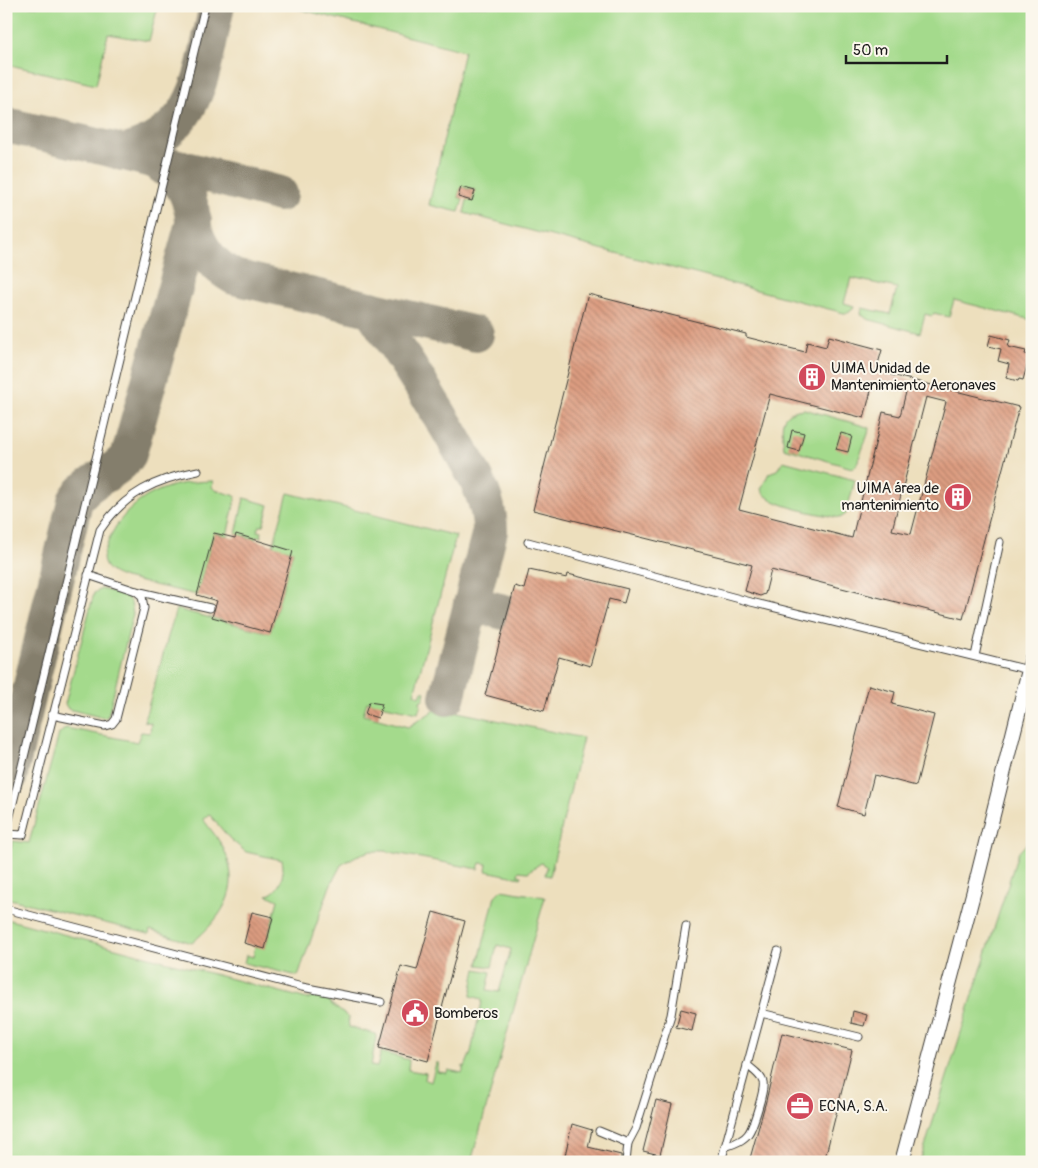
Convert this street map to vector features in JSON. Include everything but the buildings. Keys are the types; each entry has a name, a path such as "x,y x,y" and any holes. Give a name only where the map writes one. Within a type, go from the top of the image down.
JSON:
{"street":[{"path":"902,1162 977,879 1030,664"}],"lane":[{"path":"198,471 176,475 138,491 110,516 100,530 23,835 6,833 205,6"},
{"path":"528,542 751,602 974,656 1030,664"},
{"path":"974,656 1000,542"},
{"path":"88,575 136,591 210,608"},
{"path":"136,591 144,600 144,614"},
{"path":"52,715 105,726 112,724 116,719 144,614 150,602 159,597"},
{"path":"6,909 302,987 381,1002"},
{"path":"626,1162 628,1143 636,1128 671,1015 686,926"},
{"path":"721,1162 778,950"},
{"path":"761,1013 860,1037"},
{"path":"725,1148 742,1140 752,1129 763,1086 759,1075 748,1065"},
{"path":"600,1131 628,1143"}],"green space":[{"path":"6,6 158,6 149,41 108,34 96,85 6,64"},
{"path":"287,6 1032,6 1032,320 954,300 949,317 934,313 932,316 925,314 920,333 867,319 861,314 862,308 890,314 897,288 851,278 844,303 854,306 848,313 844,313 464,213 467,200 472,201 475,190 461,187 458,197 463,199 459,212 429,205 464,51"},
{"path":"804,409 869,428 856,466 852,468 784,448 782,427 785,417 789,413"},
{"path":"783,461 855,480 846,514 840,518 796,509 773,501 765,495 761,489 769,473 777,470"},
{"path":"213,481 212,487 215,490 236,496 227,536 214,533 197,595 125,578 107,569 103,557 109,540 121,519 133,507 146,497 170,486"},
{"path":"288,493 456,536 414,694 420,696 422,691 425,692 423,700 420,702 418,713 367,702 363,715 408,727 438,708 583,738 550,876 545,875 547,867 541,863 528,872 519,871 518,875 522,876 521,878 486,871 487,864 480,863 478,869 385,851 370,851 356,856 341,865 330,886 298,976 244,963 246,955 253,957 255,946 265,948 278,900 267,895 279,886 283,870 282,860 246,852 230,839 209,814 203,819 225,852 230,866 230,891 220,914 192,943 150,930 149,934 6,898 6,866 13,841 29,843 59,734 66,728 137,742 141,732 150,733 151,723 144,721 176,609 270,633 293,551 273,546"},
{"path":"244,498 269,505 263,526 259,526 257,531 262,532 261,537 257,536 255,539 236,534"},
{"path":"101,589 126,595 131,603 133,614 108,716 104,718 68,709 65,704 94,593"},
{"path":"1032,838 1032,1162 920,1162 1018,853"},
{"path":"501,890 545,897 471,1162 6,1162 6,919 307,999 317,995 327,997 331,1004 348,1017 349,1027 375,1034 371,1066 377,1067 381,1052 409,1060 408,1070 426,1073 425,1080 431,1082 436,1063 439,1063 437,1072 447,1073 448,1070 462,1073 463,1066 465,1067 471,1052 482,1002 482,999 471,996 476,969 491,972 487,990 499,992 511,949 497,945 492,967 478,965 495,896"}],"taxiway":[{"path":"122,153 148,143 168,131 183,115 201,77 217,6"},
{"path":"6,125 110,149 280,194"},
{"path":"154,161 173,175 186,192 191,207 194,228 206,254 221,269 234,277 476,334"},
{"path":"9,778 75,501 87,487 117,467 129,454 194,220"},
{"path":"371,309 444,422 478,483 487,506 490,531 447,698"},
{"path":"471,604 508,613"}],"place":[{"name":"UIMA Unidad de Mantenimiento Aeronaves","path":"812,377"},
{"name":"UIMA área de mantenimiento","path":"958,497"},
{"name":"Bomberos","path":"415,1013"},
{"name":"ECNA, S.A.","path":"800,1106"}]}
